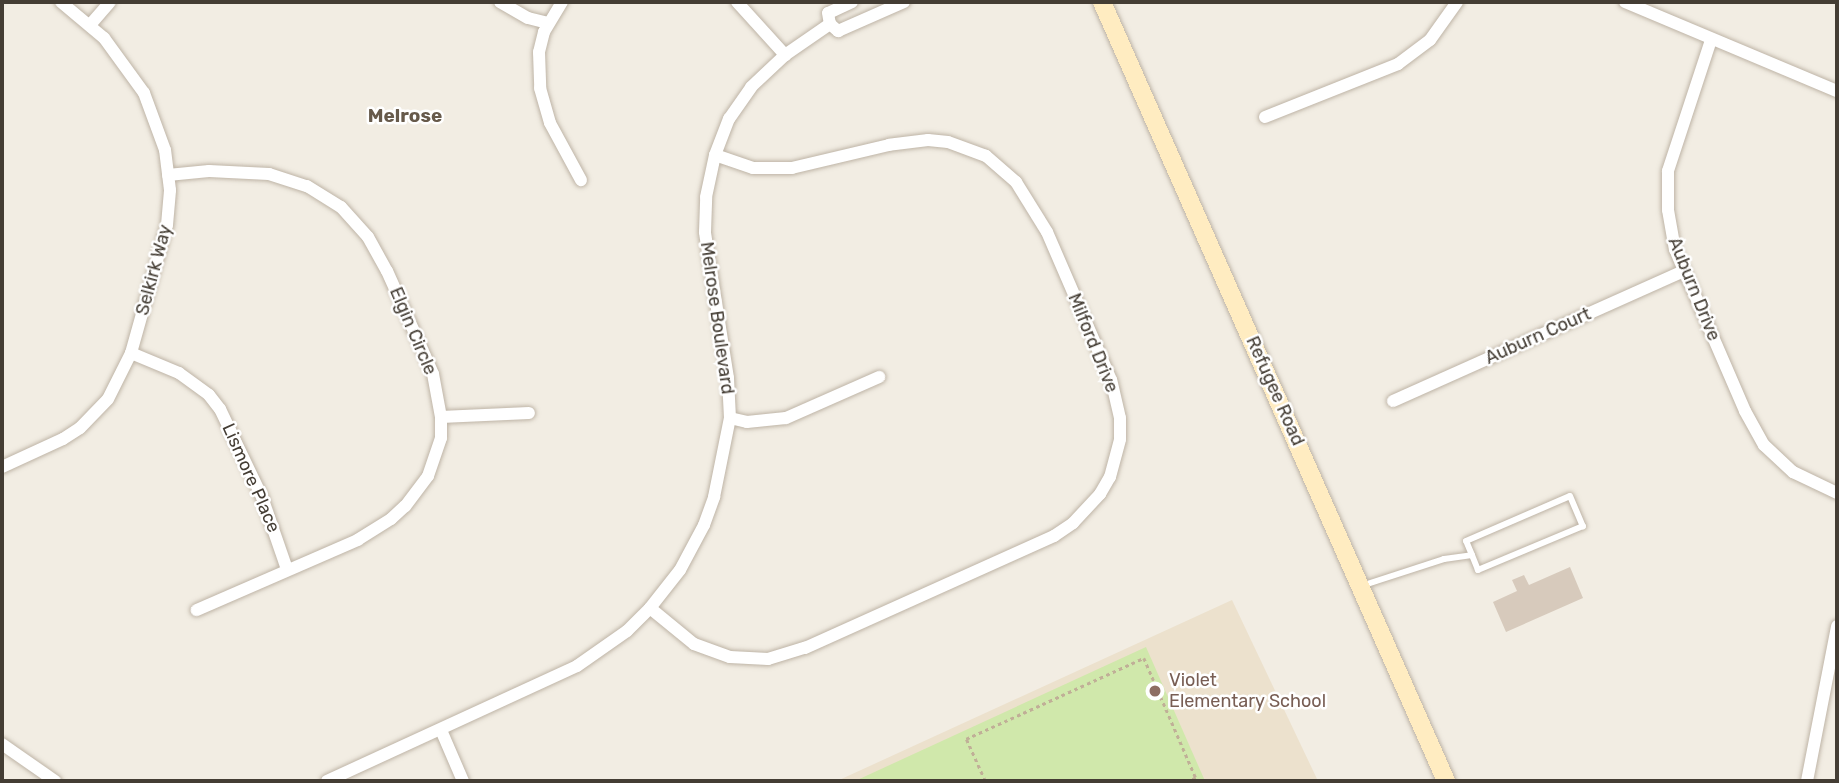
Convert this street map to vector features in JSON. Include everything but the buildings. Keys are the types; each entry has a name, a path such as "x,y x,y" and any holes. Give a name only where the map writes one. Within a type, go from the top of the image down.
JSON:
{"main road":[{"name":"Refugee Road","path":"1102,2 1446,781"}],"street":[{"name":"Selkirk Way","path":"2,467 45,448 80,428 108,399 131,353 167,225 169,175 159,131 144,93 122,59 90,25 61,2"},
{"path":"90,25 110,2"},
{"path":"500,2 527,18 548,23"},
{"path":"562,2 548,23 539,52 540,88 550,122 581,180"},
{"path":"737,2 785,55"},
{"name":"Melrose Boulevard","path":"852,2 828,13 830,24 838,31 904,2"},
{"path":"1265,117 1398,64 1430,40 1457,2"},
{"path":"1625,2 1837,91"},
{"name":"Melrose Boulevard","path":"327,781 577,666 613,643 650,608 680,570 704,525 724,458 730,418 729,378 705,232 706,197 715,155 739,103 785,55 830,24"},
{"name":"Auburn Drive","path":"1711,40 1668,171 1670,229 1683,271 1745,411 1764,445 1793,472 1837,493"},
{"name":"Milford Drive","path":"650,608 694,644 730,657 768,659 805,648 1054,536 1073,523 1100,494 1113,468 1120,439 1116,399 1108,370 1047,232 1016,181 986,156 948,142 928,140 889,145 792,169 753,168 715,155"},
{"name":"Elgin Circle","path":"169,175 220,171 269,174 307,186 341,207 368,237 387,271 433,374 441,416 436,457 428,476 405,506 358,540 197,610"},
{"name":"Auburn Court","path":"1393,401 1683,271"},
{"name":"Lismore Place","path":"131,353 180,373 209,395 220,409 262,497 287,569"},
{"path":"730,418 767,422 786,418 879,377"},
{"path":"441,416 529,413"},
{"path":"1807,781 1837,625"},
{"path":"441,730 463,781"},
{"path":"2,744 55,781"}],"lane":[{"path":"1570,496 1583,526 1478,570 1472,555 1466,541 1570,496"},
{"path":"1359,586 1444,559 1472,555"}],"path":[{"path":"985,781 966,739 1144,658 1197,780 1189,781"}],"shaded area":[{"name":"Violet Elementary School","path":"1232,600 1318,781 837,781"}],"green space":[{"path":"1146,647 1205,781 855,781"}],"place":[{"name":"Violet Elementary School","path":"1155,691"}],"district":[{"name":"Melrose","path":"405,116"}]}
